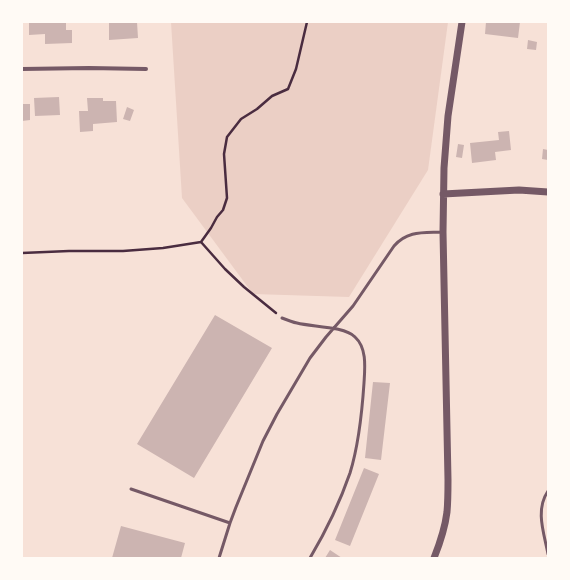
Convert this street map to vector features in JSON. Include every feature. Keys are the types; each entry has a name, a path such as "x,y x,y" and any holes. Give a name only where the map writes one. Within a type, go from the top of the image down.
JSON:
{"street":[{"path":"434,558 447,512 448,480 443,194 448,116 462,22"},
{"path":"22,69 146,69"},
{"path":"443,194 519,190 548,192"}],"lane":[{"path":"220,558 230,523 251,469 270,427 310,358 353,306 398,241 411,234 443,232"},
{"path":"282,318 297,323 349,332 362,346 364,360 362,409 354,458 345,486 333,515 310,558"},
{"path":"131,489 230,523"},
{"path":"548,491 544,497 541,511 548,554"}],"path":[{"path":"22,253 69,251 123,252 201,242 223,210 227,198 224,154 227,137 241,119 257,109 272,96 288,89 296,69 307,22"},
{"path":"201,242 225,270 282,318"}],"shaded area":[{"path":"171,22 448,22 428,170 349,297 253,294 182,198"}],"building":[{"path":"29,22 66,22 66,30 72,30 72,43 45,44 45,34 29,35"},
{"path":"109,22 137,22 138,38 109,40"},
{"path":"486,22 520,22 518,38 485,34"},
{"path":"528,40 537,42 536,50 527,49"},
{"path":"59,97 60,115 35,116 34,98"},
{"path":"87,98 103,98 103,101 116,101 117,122 93,124 93,131 80,132 79,111 88,111"},
{"path":"22,104 30,104 30,120 22,121"},
{"path":"127,107 134,110 130,121 123,119"},
{"path":"509,131 511,150 495,152 496,160 472,163 470,143 499,140 498,132"},
{"path":"458,144 464,145 462,158 456,157"},
{"path":"543,149 548,150 548,160 542,159"},
{"path":"215,315 272,348 194,478 137,444"},
{"path":"373,382 390,383 381,460 365,458"},
{"path":"364,468 379,474 350,546 335,540"},
{"path":"121,526 185,543 181,558 112,558"},
{"path":"330,550 342,558 325,558"}]}
